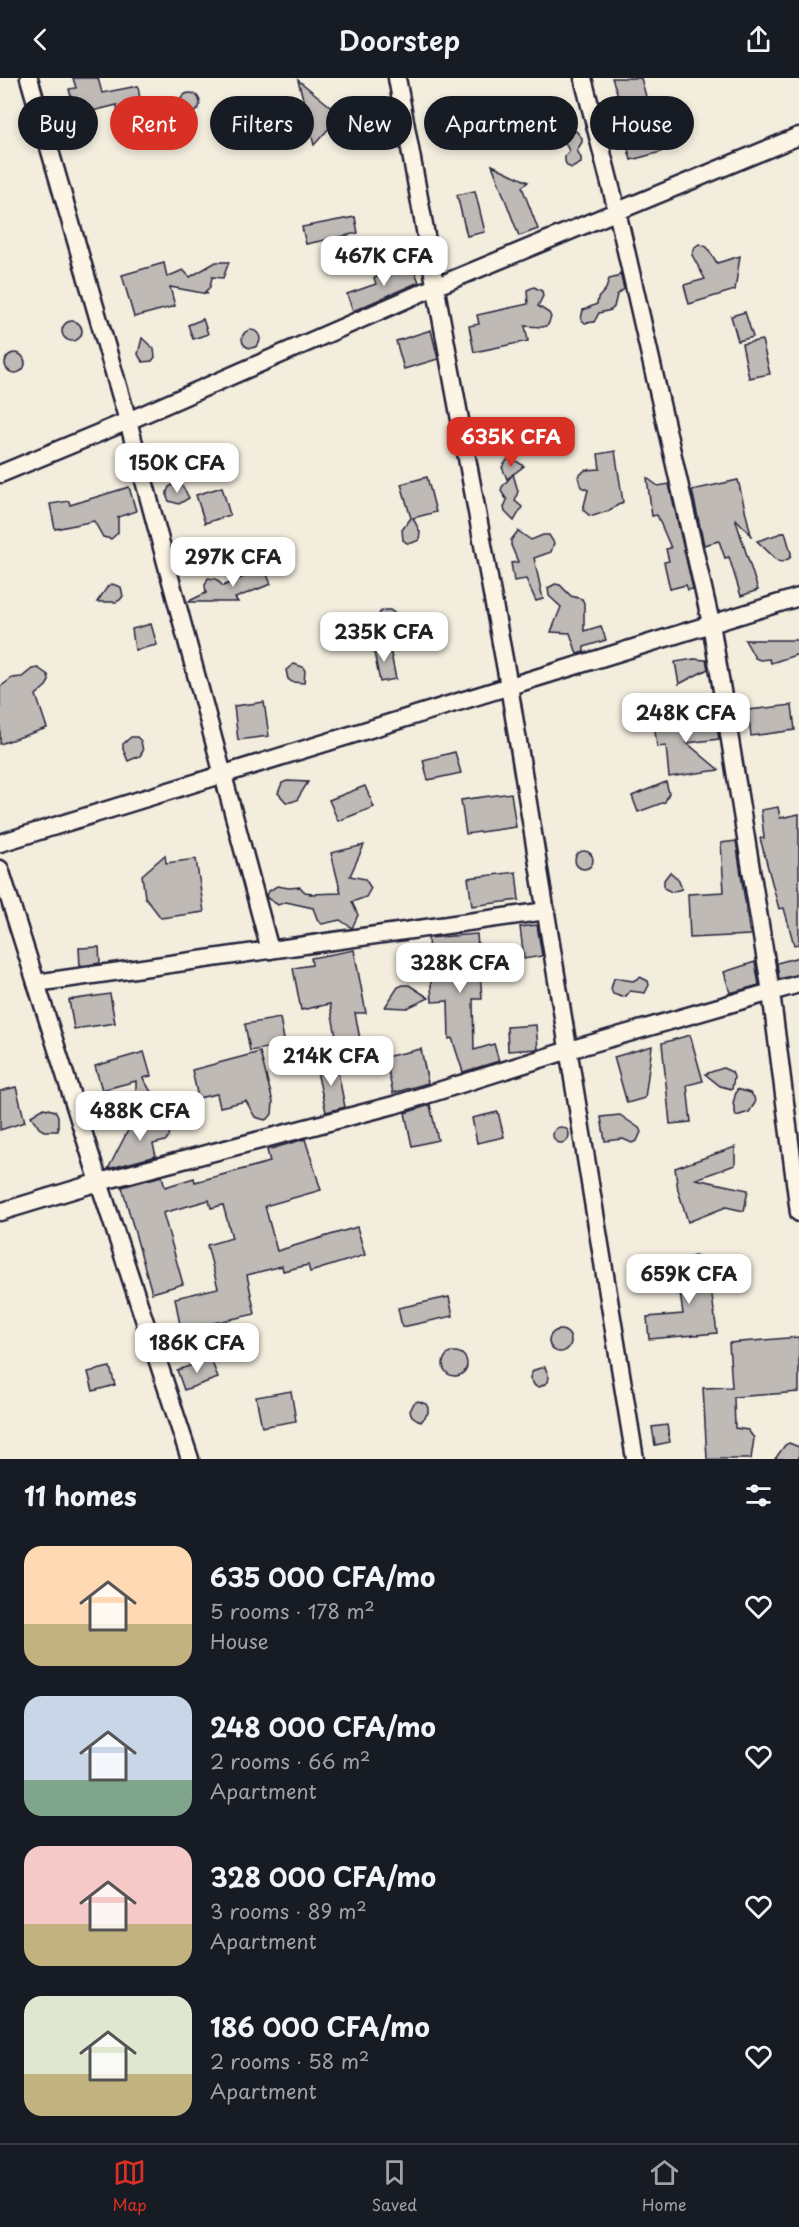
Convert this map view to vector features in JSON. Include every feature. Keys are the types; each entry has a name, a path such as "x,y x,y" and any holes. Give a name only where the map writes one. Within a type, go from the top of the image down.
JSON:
{"street":[{"path":"29,78 128,421 270,950"},
{"path":"398,78 509,686 635,1459"},
{"path":"583,78 617,211 711,624 771,992 799,1213"},
{"path":"0,474 128,421 436,286 799,136"},
{"path":"0,843 799,597"},
{"path":"0,869 190,1459"},
{"path":"36,983 546,911"},
{"path":"0,1212 99,1182 394,1105 569,1050 799,984"}],"building":[{"path":"73,78 98,78 102,93 138,86 139,96 110,96 110,107 98,110 98,96 71,96 69,89 76,88"},
{"path":"612,78 641,78 646,96 618,96"},
{"path":"298,80 326,103 326,132 314,145 314,96 302,96"},
{"path":"190,93 197,96 183,96"},
{"path":"578,133 582,138 578,148"},
{"path":"577,150 581,158 581,163 572,168 567,166 565,161 565,156 569,151"},
{"path":"628,150 660,150 661,152 631,160"},
{"path":"492,165 528,182 522,187 538,229 519,236"},
{"path":"475,191 485,232 467,236 457,195"},
{"path":"355,217 358,233 306,244 302,227"},
{"path":"699,244 707,247 717,263 740,256 735,290 689,304 684,285 705,279 692,255"},
{"path":"216,262 229,262 223,278 212,277 210,287 205,292 208,294 170,287 175,306 134,317 122,275 164,263 167,277 183,270 190,277"},
{"path":"412,264 419,282 353,311 347,294 376,284 374,278"},
{"path":"620,273 624,289 617,295 614,307 599,313 594,322 585,323 581,319 583,310 597,304 609,279 617,277"},
{"path":"534,287 542,291 543,296 538,306 549,313 551,317 548,325 525,326 528,341 474,352 469,326 479,324 477,315 528,304 527,290"},
{"path":"745,312 753,337 738,341 731,316"},
{"path":"203,319 208,334 193,339 188,325"},
{"path":"72,321 79,324 82,331 79,338 72,341 65,338 62,331 65,324"},
{"path":"251,330 257,333 260,339 257,345 251,348 245,345 242,339 245,333"},
{"path":"431,330 438,359 404,369 396,341"},
{"path":"142,338 154,349 155,357 152,361 143,362 138,354"},
{"path":"762,340 770,374 749,378 742,344"},
{"path":"15,353 22,356 25,363 22,370 15,373 8,370 5,363 8,356"},
{"path":"615,451 623,502 608,511 593,516 589,515 583,510 588,490 581,487 578,477 585,470 600,469 598,454"},
{"path":"508,459 513,459 524,466 507,479 502,467"},
{"path":"513,474 518,491 515,501 522,507 514,521 505,512 504,507 507,500 501,491"},
{"path":"427,477 436,512 413,518 420,532 419,540 407,543 403,540 402,530 411,518 401,484"},
{"path":"647,478 658,486 669,484 693,589 688,590 686,585 670,589 664,562 669,561 666,549 671,548 657,515 652,516"},
{"path":"738,480 751,535 735,518 758,590 741,596 729,557 725,558 719,541 704,545 692,490"},
{"path":"176,483 183,487 189,498 179,504 169,501 167,497 169,487"},
{"path":"129,487 136,511 118,517 118,533 111,539 103,537 94,521 55,529 50,504 69,501 70,505"},
{"path":"222,487 230,515 205,523 196,495"},
{"path":"518,531 531,540 549,535 554,543 551,552 534,558 543,599 536,601 526,579 514,581 511,563 518,562 511,540"},
{"path":"785,532 791,553 790,558 782,562 778,561 757,541"},
{"path":"194,546 200,549 203,555 200,561 194,564 188,561 185,555 188,549"},
{"path":"264,568 271,584 235,598 238,602 187,602 206,593 205,585 208,578 216,579 223,586"},
{"path":"112,584 121,587 123,596 120,600 97,602 108,586"},
{"path":"555,584 560,585 571,596 582,599 584,631 601,626 606,640 584,647 584,652 577,654 570,633 551,632 561,607 549,596 548,588"},
{"path":"390,610 400,617 385,638 377,621 380,612"},
{"path":"151,624 157,645 135,650 132,629"},
{"path":"745,640 799,640 799,654 771,663 769,659 755,658"},
{"path":"389,644 396,679 380,682 373,647"},
{"path":"706,660 708,669 679,684 675,662"},
{"path":"294,664 303,667 304,683 292,682 288,679 286,670"},
{"path":"38,668 48,675 49,681 36,695 47,728 0,744 0,687 12,678 22,677 32,669"},
{"path":"264,702 269,736 238,740 234,706"},
{"path":"792,705 795,730 751,736 748,710"},
{"path":"715,715 719,739 687,743 719,770 669,777 666,746 657,747 654,723"},
{"path":"131,737 137,737 141,741 143,751 140,756 128,761 123,744"},
{"path":"455,752 461,773 428,780 423,760"},
{"path":"287,781 308,782 297,800 286,802 278,793 282,783"},
{"path":"666,782 669,793 665,802 638,812 632,796"},
{"path":"365,786 374,807 338,821 329,800"},
{"path":"511,793 516,827 466,834 461,800"},
{"path":"778,807 780,818 799,814 799,944 794,945 784,908 779,909 760,838 764,838 761,810"},
{"path":"736,841 750,935 690,938 688,894 724,892 721,843"},
{"path":"364,845 350,876 365,879 371,888 366,897 352,902 358,915 352,928 340,920 322,924 318,921 313,908 286,902 278,905 267,898 269,891 277,886 300,887 305,892 312,893 309,894 341,893 331,853"},
{"path":"580,851 588,851 593,856 591,867 580,869 575,864 575,856"},
{"path":"165,855 166,863 196,859 204,912 161,918 145,897 142,875"},
{"path":"516,872 519,900 472,906 468,878"},
{"path":"670,872 678,879 682,889 671,892 664,888 664,880"},
{"path":"537,925 542,956 524,959 520,927"},
{"path":"477,934 482,999 473,999 474,1050 494,1044 499,1061 463,1072 452,1038 449,1039 448,1001 432,1002 428,938"},
{"path":"99,947 100,963 80,966 79,948"},
{"path":"354,950 366,1013 355,1013 365,1065 342,1069 330,1004 301,1010 293,968 312,965 311,958"},
{"path":"799,957 799,974 779,979 777,963"},
{"path":"755,962 759,985 730,993 724,972"},
{"path":"640,977 648,981 649,985 645,993 630,991 622,997 613,994 611,989 614,978 633,981"},
{"path":"409,985 429,998 407,1008 385,1007 398,987"},
{"path":"110,994 115,1023 74,1029 69,1000"},
{"path":"280,1018 285,1045 250,1051 245,1024"},
{"path":"536,1025 538,1049 508,1051 507,1027"},
{"path":"690,1035 703,1081 687,1085 691,1122 670,1124 662,1043"},
{"path":"652,1046 645,1098 627,1103 614,1057"},
{"path":"421,1049 428,1083 393,1093 385,1057"},
{"path":"144,1052 151,1076 143,1078 154,1097 145,1116 136,1102 136,1081 102,1090 95,1066"},
{"path":"260,1052 273,1102 272,1114 269,1118 265,1120 255,1117 246,1101 220,1107 217,1094 198,1098 192,1070"},
{"path":"336,1062 345,1107 326,1112 316,1067"},
{"path":"723,1068 732,1072 734,1077 732,1089 720,1086 705,1074"},
{"path":"16,1087 25,1122 0,1130 0,1091"},
{"path":"737,1089 750,1093 755,1103 749,1112 736,1116 733,1103"},
{"path":"430,1105 438,1140 412,1146 405,1113"},
{"path":"44,1108 55,1111 58,1116 58,1131 44,1131 39,1128 31,1116"},
{"path":"498,1112 504,1137 477,1143 472,1118"},
{"path":"136,1115 170,1129 169,1137 165,1141 153,1144 156,1156 108,1169"},
{"path":"620,1115 639,1128 641,1132 637,1141 632,1143 623,1139 605,1141 601,1117"},
{"path":"558,1127 564,1127 569,1135 567,1141 558,1143 553,1138 553,1132"},
{"path":"305,1139 321,1190 265,1206 277,1251 357,1227 365,1255 310,1272 308,1265 283,1271 282,1266 247,1275 255,1314 181,1330 175,1298 218,1288 207,1245 232,1238 223,1205 211,1208 209,1200 163,1213 183,1284 152,1293 122,1187 162,1176 165,1187 194,1178 195,1182 270,1162 267,1150"},
{"path":"735,1147 735,1165 696,1179 748,1190 744,1211 726,1207 688,1222 678,1190 675,1168"},
{"path":"694,1256 708,1266 717,1333 649,1339 647,1317 683,1314 677,1271 689,1258"},
{"path":"449,1297 453,1316 402,1327 398,1308"},
{"path":"560,1330 570,1337 571,1341 564,1351 560,1352 550,1345 549,1341 556,1331"},
{"path":"799,1337 799,1392 734,1397 735,1428 748,1430 754,1438 751,1459 707,1459 703,1388 732,1387 729,1343"},
{"path":"455,1352 463,1356 467,1364 463,1372 455,1376 447,1372 443,1364 447,1356"},
{"path":"211,1359 218,1378 184,1390 177,1370"},
{"path":"110,1367 115,1385 93,1391 88,1372"},
{"path":"545,1367 549,1377 548,1382 540,1387 535,1386 530,1378 531,1374 534,1370"},
{"path":"291,1391 296,1421 262,1427 256,1397"},
{"path":"418,1401 426,1404 428,1408 428,1413 421,1422 412,1416 410,1411 414,1403"},
{"path":"667,1425 670,1442 655,1445 652,1427"},
{"path":"789,1443 799,1447 799,1459 775,1459 785,1445"}]}
